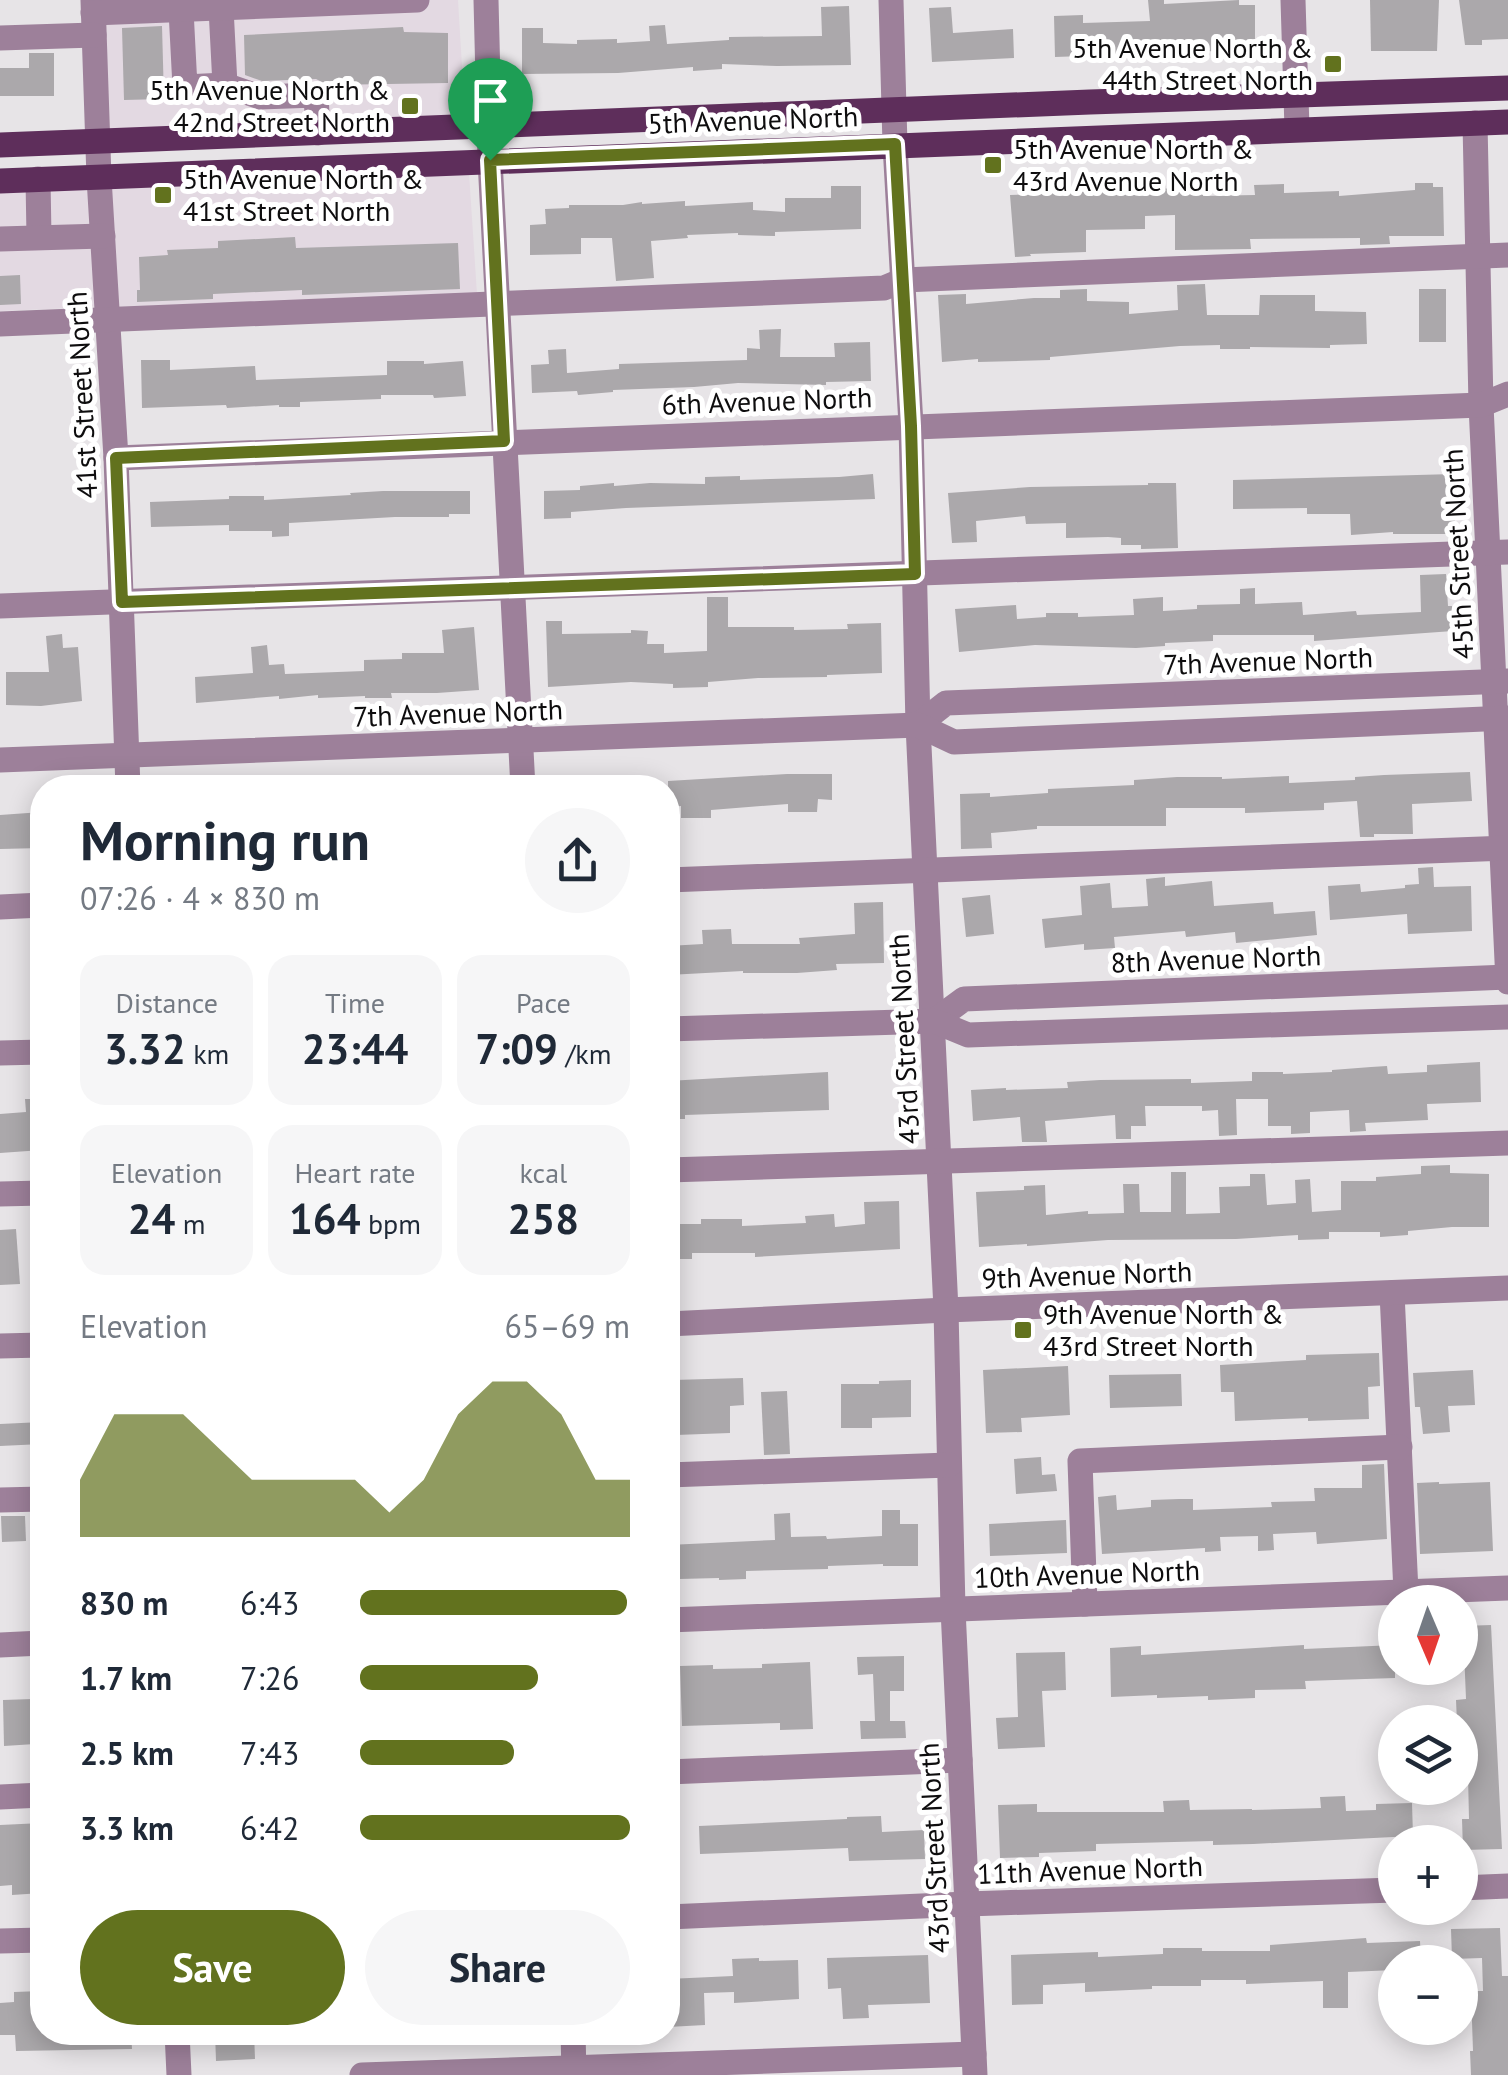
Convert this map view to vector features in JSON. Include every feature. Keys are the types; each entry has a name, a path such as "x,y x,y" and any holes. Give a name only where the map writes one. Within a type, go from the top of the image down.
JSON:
{"main road":[{"name":"5th Avenue North","path":"0,145 1499,89"},
{"name":"5th Avenue North","path":"0,181 1508,122"}],"street":[{"path":"0,38 93,16 417,0"},
{"path":"486,0 490,160 523,775"},
{"name":"43rd Street North","path":"890,0 946,1310 952,1609 975,2064"},
{"path":"1292,0 1297,129"},
{"path":"221,8 225,85"},
{"path":"181,10 186,87 225,85 260,97 316,96 318,133"},
{"name":"41st Street North","path":"93,16 128,775"},
{"path":"1499,89 1508,112"},
{"path":"260,97 261,136"},
{"name":"45th Street North","path":"1474,123 1481,404 1498,552 1508,979"},
{"path":"38,180 39,238"},
{"path":"0,238 103,236"},
{"path":"0,324 884,288 903,280 1508,255"},
{"name":"6th Avenue North","path":"116,458 1481,404 1508,394"},
{"name":"6th Avenue North","path":"1481,404 1508,415"},
{"path":"0,606 1498,552"},
{"name":"7th Avenue North","path":"918,725 946,703 1501,682"},
{"name":"7th Avenue North","path":"0,760 918,725 954,742 1502,719"},
{"path":"680,879 1505,848"},
{"path":"0,908 30,907"},
{"name":"8th Avenue North","path":"934,1021 964,999 1508,979"},
{"name":"8th Avenue North","path":"680,1028 934,1021 968,1035 1508,1017"},
{"path":"0,1053 30,1052"},
{"path":"680,1170 1508,1143"},
{"path":"0,1194 30,1193"},
{"name":"9th Avenue North","path":"680,1323 1508,1288"},
{"path":"1392,1293 1406,1585"},
{"path":"0,1346 30,1345"},
{"path":"1086,1604 1080,1461 1400,1447"},
{"path":"680,1475 949,1466"},
{"path":"0,1500 30,1499"},
{"name":"10th Avenue North","path":"1478,1589 1508,1588"},
{"name":"10th Avenue North","path":"680,1620 1378,1593"},
{"path":"0,1645 30,1644"},
{"path":"680,1772 960,1760"},
{"path":"0,1797 30,1796"},
{"path":"1478,1887 1508,1886"},
{"name":"11th Avenue North","path":"680,1916 1378,1891"},
{"path":"0,1941 30,1940"},
{"path":"178,2045 179,2075"},
{"path":"573,2045 574,2071"},
{"path":"362,2075 975,2064"}],"shaded area":[{"path":"103,0 458,0 465,117 108,130"},
{"path":"469,173 477,294 117,307 110,189"},
{"path":"90,189 97,307 0,311 0,192"}],"building":[{"path":"1148,0 1164,0 1164,4 1239,0 1239,5 1255,5 1255,50 1055,57 1054,16 1083,15 1083,23 1150,21"},
{"path":"1370,0 1439,0 1437,51 1371,51"},
{"path":"1459,0 1508,0 1508,39 1465,45"},
{"path":"849,6 851,65 722,64 722,69 693,71 693,67 522,74 522,28 543,28 543,43 577,44 577,40 650,41 649,26 665,25 667,44 729,37 822,36 821,7"},
{"path":"951,7 953,33 1013,29 1014,58 932,62 929,8"},
{"path":"162,26 164,99 124,100 122,28"},
{"path":"403,27 404,32 448,33 448,83 328,85 316,79 262,81 245,75 244,35"},
{"path":"29,53 54,53 54,96 0,96 0,68 29,68"},
{"path":"1415,183 1443,187 1444,236 1389,236 1390,244 1360,245 1360,238 1250,239 1251,249 1175,250 1175,215 1145,216 1145,229 1086,230 1086,252 1015,257 1010,195 1203,187 1203,196 1255,195 1254,185 1284,184 1284,193 1339,191 1339,196 1415,190"},
{"path":"831,186 861,186 861,229 775,232 775,236 687,235 688,238 651,241 654,278 616,281 612,238 581,238 581,254 530,255 530,225 546,224 545,209 685,201 685,206 753,202 753,210 785,212 785,198 831,198"},
{"path":"295,237 296,248 458,243 460,289 302,295 302,290 137,302 139,257 168,255 167,250 218,248 218,241"},
{"path":"20,275 21,304 0,305 0,276"},
{"path":"1205,284 1207,315 1259,315 1260,295 1315,295 1315,311 1366,312 1367,344 1250,349 1180,346 1050,360 942,362 938,295 966,294 966,304 1060,298 1060,290 1087,289 1087,301 1129,302 1129,314 1178,310 1177,285"},
{"path":"1419,289 1446,289 1446,342 1419,342"},
{"path":"781,329 780,357 835,357 834,343 870,342 871,381 826,385 738,383 578,395 577,391 532,393 531,365 549,364 548,350 566,349 567,373 619,369 619,364 747,360 747,348 760,349 759,330"},
{"path":"141,360 170,360 170,370 255,366 256,380 387,375 387,361 463,361 466,396 381,395 381,399 300,402 300,407 142,408"},
{"path":"873,474 875,499 626,508 571,512 571,518 544,519 544,491 580,490 580,486 705,484 705,477 740,476 740,480"},
{"path":"1454,474 1455,534 1351,535 1350,514 1307,514 1307,508 1233,509 1233,480"},
{"path":"1176,483 1178,548 1141,549 1141,545 1121,545 1121,538 1066,538 1066,523 1026,524 1025,516 976,521 977,542 952,543 948,493"},
{"path":"383,491 470,491 470,514 289,523 289,536 272,537 272,531 229,531 229,525 151,527 150,502 229,496 264,496 264,500"},
{"path":"1446,574 1453,631 1314,641 1314,635 1213,635 1213,641 1136,648 1035,645 959,652 955,609 1016,605 1017,619 1046,617 1046,613 1078,613 1078,617 1134,615 1133,599 1163,597 1163,611 1197,609 1197,605 1240,604 1240,589 1255,588 1255,604 1302,602 1303,615 1421,612 1420,575"},
{"path":"707,597 728,597 728,627 848,629 847,624 881,623 882,673 708,682 708,687 673,688 673,684 631,682 548,687 546,621 562,621 562,634 648,631 647,644 664,644 664,653 707,651"},
{"path":"474,627 479,690 391,693 392,698 318,695 196,703 195,677 253,673 251,647 267,645 269,665 284,664 285,674 364,671 364,660 402,659 402,653 444,653 442,630"},
{"path":"62,634 63,648 78,647 82,701 6,705 6,672 49,672 46,636"},
{"path":"1470,772 1472,801 1412,804 1413,834 1360,837 1357,801 1324,803 1324,810 1245,813 1245,808 1166,808 1166,826 1037,826 991,833 992,848 961,849 960,794 990,793 990,797 1048,793 1048,789 1134,785 1134,780 1177,777 1289,776 1289,783"},
{"path":"832,774 832,800 818,799 817,812 788,812 788,804 711,810 711,818 681,818 680,780"},
{"path":"30,813 30,848 0,849 0,815"},
{"path":"1433,867 1434,887 1471,886 1472,931 1408,934 1407,914 1330,920 1328,886 1360,884 1361,892 1405,888 1419,884 1418,868"},
{"path":"1165,877 1165,886 1212,881 1214,906 1273,902 1274,914 1315,911 1317,935 1236,943 1235,932 1186,937 1185,931 1114,937 1115,948 1084,950 1084,944 1045,948 1042,919 1082,915 1080,886 1110,883 1112,908 1148,906 1146,879"},
{"path":"990,895 994,934 966,937 962,898"},
{"path":"883,902 884,963 836,964 837,970 797,973 680,974 680,945 703,944 702,930 731,929 732,944 800,944 799,938 855,934 854,903"},
{"path":"1480,1062 1481,1102 1427,1104 1428,1120 1365,1123 1366,1131 1350,1132 1349,1110 1310,1112 1310,1133 1291,1134 1291,1126 1268,1126 1268,1099 1236,1099 1237,1135 1219,1136 1218,1110 1202,1111 1202,1106 1145,1106 1146,1126 1131,1126 1131,1139 1116,1139 1115,1115 1045,1121 1047,1142 1022,1142 1020,1117 973,1121 971,1090 1068,1088 1067,1082 1100,1080 1252,1081 1252,1072 1332,1072 1387,1066 1388,1074 1427,1072 1427,1065"},
{"path":"828,1072 829,1110 685,1115 685,1119 680,1119 680,1080"},
{"path":"25,1099 30,1099 30,1151 0,1153 0,1114 26,1112"},
{"path":"1450,1165 1450,1173 1489,1174 1489,1227 1408,1231 1408,1235 1380,1237 1380,1232 1329,1232 1329,1239 1298,1240 1298,1235 979,1247 976,1192 1045,1185 1046,1215 1124,1213 1123,1184 1139,1184 1140,1212 1171,1212 1171,1172 1186,1172 1186,1214 1220,1213 1219,1187 1250,1186 1250,1174 1265,1174 1267,1205 1296,1203 1295,1180 1310,1179 1312,1212 1341,1210 1341,1181 1376,1181 1376,1177 1421,1174 1421,1166"},
{"path":"899,1201 900,1249 755,1257 755,1253 692,1253 692,1259 680,1259 680,1224 701,1224 701,1219 742,1219 742,1226 806,1223 805,1216 834,1214 835,1227 865,1224 864,1202"},
{"path":"16,1229 20,1284 0,1285 0,1230"},
{"path":"1379,1353 1380,1386 1368,1387 1369,1419 1235,1421 1234,1392 1221,1392 1220,1365 1306,1360 1306,1355"},
{"path":"1068,1366 1070,1415 1021,1418 1022,1432 986,1433 983,1370"},
{"path":"1473,1370 1475,1405 1448,1406 1450,1432 1423,1434 1420,1407 1415,1407 1413,1373"},
{"path":"1181,1374 1182,1406 1110,1408 1109,1375"},
{"path":"743,1378 744,1405 730,1406 730,1433 680,1435 680,1380"},
{"path":"911,1380 911,1417 872,1418 872,1428 841,1428 841,1384"},
{"path":"787,1391 790,1454 764,1455 761,1392"},
{"path":"30,1423 30,1445 0,1446 0,1424"},
{"path":"1041,1457 1042,1475 1055,1474 1057,1491 1016,1494 1014,1459"},
{"path":"1384,1464 1387,1539 1317,1544 1316,1532 1273,1534 1274,1550 1258,1551 1258,1536 1220,1537 1221,1551 1205,1552 1205,1548 1102,1554 1098,1497 1116,1495 1117,1510 1151,1507 1151,1500 1179,1499 1193,1499 1193,1510 1272,1507 1271,1502 1315,1501 1314,1488 1362,1488 1362,1465"},
{"path":"1490,1482 1493,1551 1420,1554 1417,1483"},
{"path":"882,1510 900,1510 900,1524 918,1524 918,1566 828,1566 746,1571 746,1579 680,1579 680,1544 775,1540 774,1514 790,1513 791,1537 882,1536"},
{"path":"1,1516 25,1516 26,1541 2,1542"},
{"path":"1066,1520 1067,1553 990,1556 989,1524"},
{"path":"1478,1625 1491,1625 1502,1849 1478,1850 1478,1825 1462,1825 1462,1819 1469,1819 1469,1805 1478,1805 1478,1705 1456,1705 1456,1700 1466,1699 1465,1685 1478,1685"},
{"path":"1304,1645 1304,1649 1378,1646 1378,1679 1305,1681 1306,1689 1255,1690 1255,1698 1111,1697 1110,1648 1141,1646 1141,1655"},
{"path":"1065,1652 1066,1690 1042,1691 1045,1747 998,1749 996,1718 1018,1717 1016,1653"},
{"path":"904,1656 904,1691 890,1691 890,1721 905,1721 906,1738 861,1739 860,1721 875,1721 873,1674 858,1675 857,1657"},
{"path":"810,1662 813,1729 780,1730 780,1723 682,1726 680,1666 762,1668 762,1664"},
{"path":"30,1699 30,1744 4,1746 3,1700"},
{"path":"1345,1796 1346,1811 1376,1810 1376,1804 1412,1805 1413,1825 1378,1825 1378,1838 1213,1845 1213,1841 1096,1844 1096,1851 1000,1858 998,1805 1037,1804 1037,1812 1164,1812 1163,1801 1189,1800 1190,1810 1252,1810 1321,1808 1320,1797"},
{"path":"881,1816 882,1832 924,1830 925,1859 849,1861 848,1848 700,1854 699,1826"},
{"path":"30,1824 30,1894 12,1895 12,1885 0,1886 0,1825"},
{"path":"1500,1928 1502,1976 1508,1976 1508,2075 1471,2075 1470,2051 1473,2045 1478,2045 1482,1958 1478,1958 1478,1945 1452,1945 1451,1929"},
{"path":"1366,1938 1367,1943 1420,1941 1420,1945 1378,1945 1378,1971 1348,1972 1348,2008 1323,2008 1323,1981 1246,1984 1246,1980 1201,1980 1201,1986 1085,1992 1085,1983 1043,1985 1043,2004 1012,2005 1011,1955 1098,1952 1098,1957 1163,1954 1163,1948 1270,1951 1270,1945"},
{"path":"928,1955 930,2003 868,2005 869,2018 843,2019 841,1988 828,1989 827,1958"},
{"path":"732,1959 798,1960 799,1999 734,2003 734,1992 704,1993 705,2025 680,2026 680,1978 733,1976"},
{"path":"30,1991 30,2045 132,2045 132,2049 16,2051 15,2035 0,2035 0,2003 14,2002 14,1992"},
{"path":"215,2045 254,2045 255,2059 216,2061"}],"place":[{"name":"5th Avenue North & 44th Street North","path":"1333,64"},
{"name":"5th Avenue North & 42nd Street North","path":"410,106"},
{"name":"5th Avenue North & 43rd Avenue North","path":"993,165"},
{"name":"5th Avenue North & 41st Street North","path":"163,195"},
{"name":"9th Avenue North & 43rd Street North","path":"1023,1330"}],"route":[{"path":"895,144 915,574 122,602 116,458 504,441 490,160 895,144"}]}
